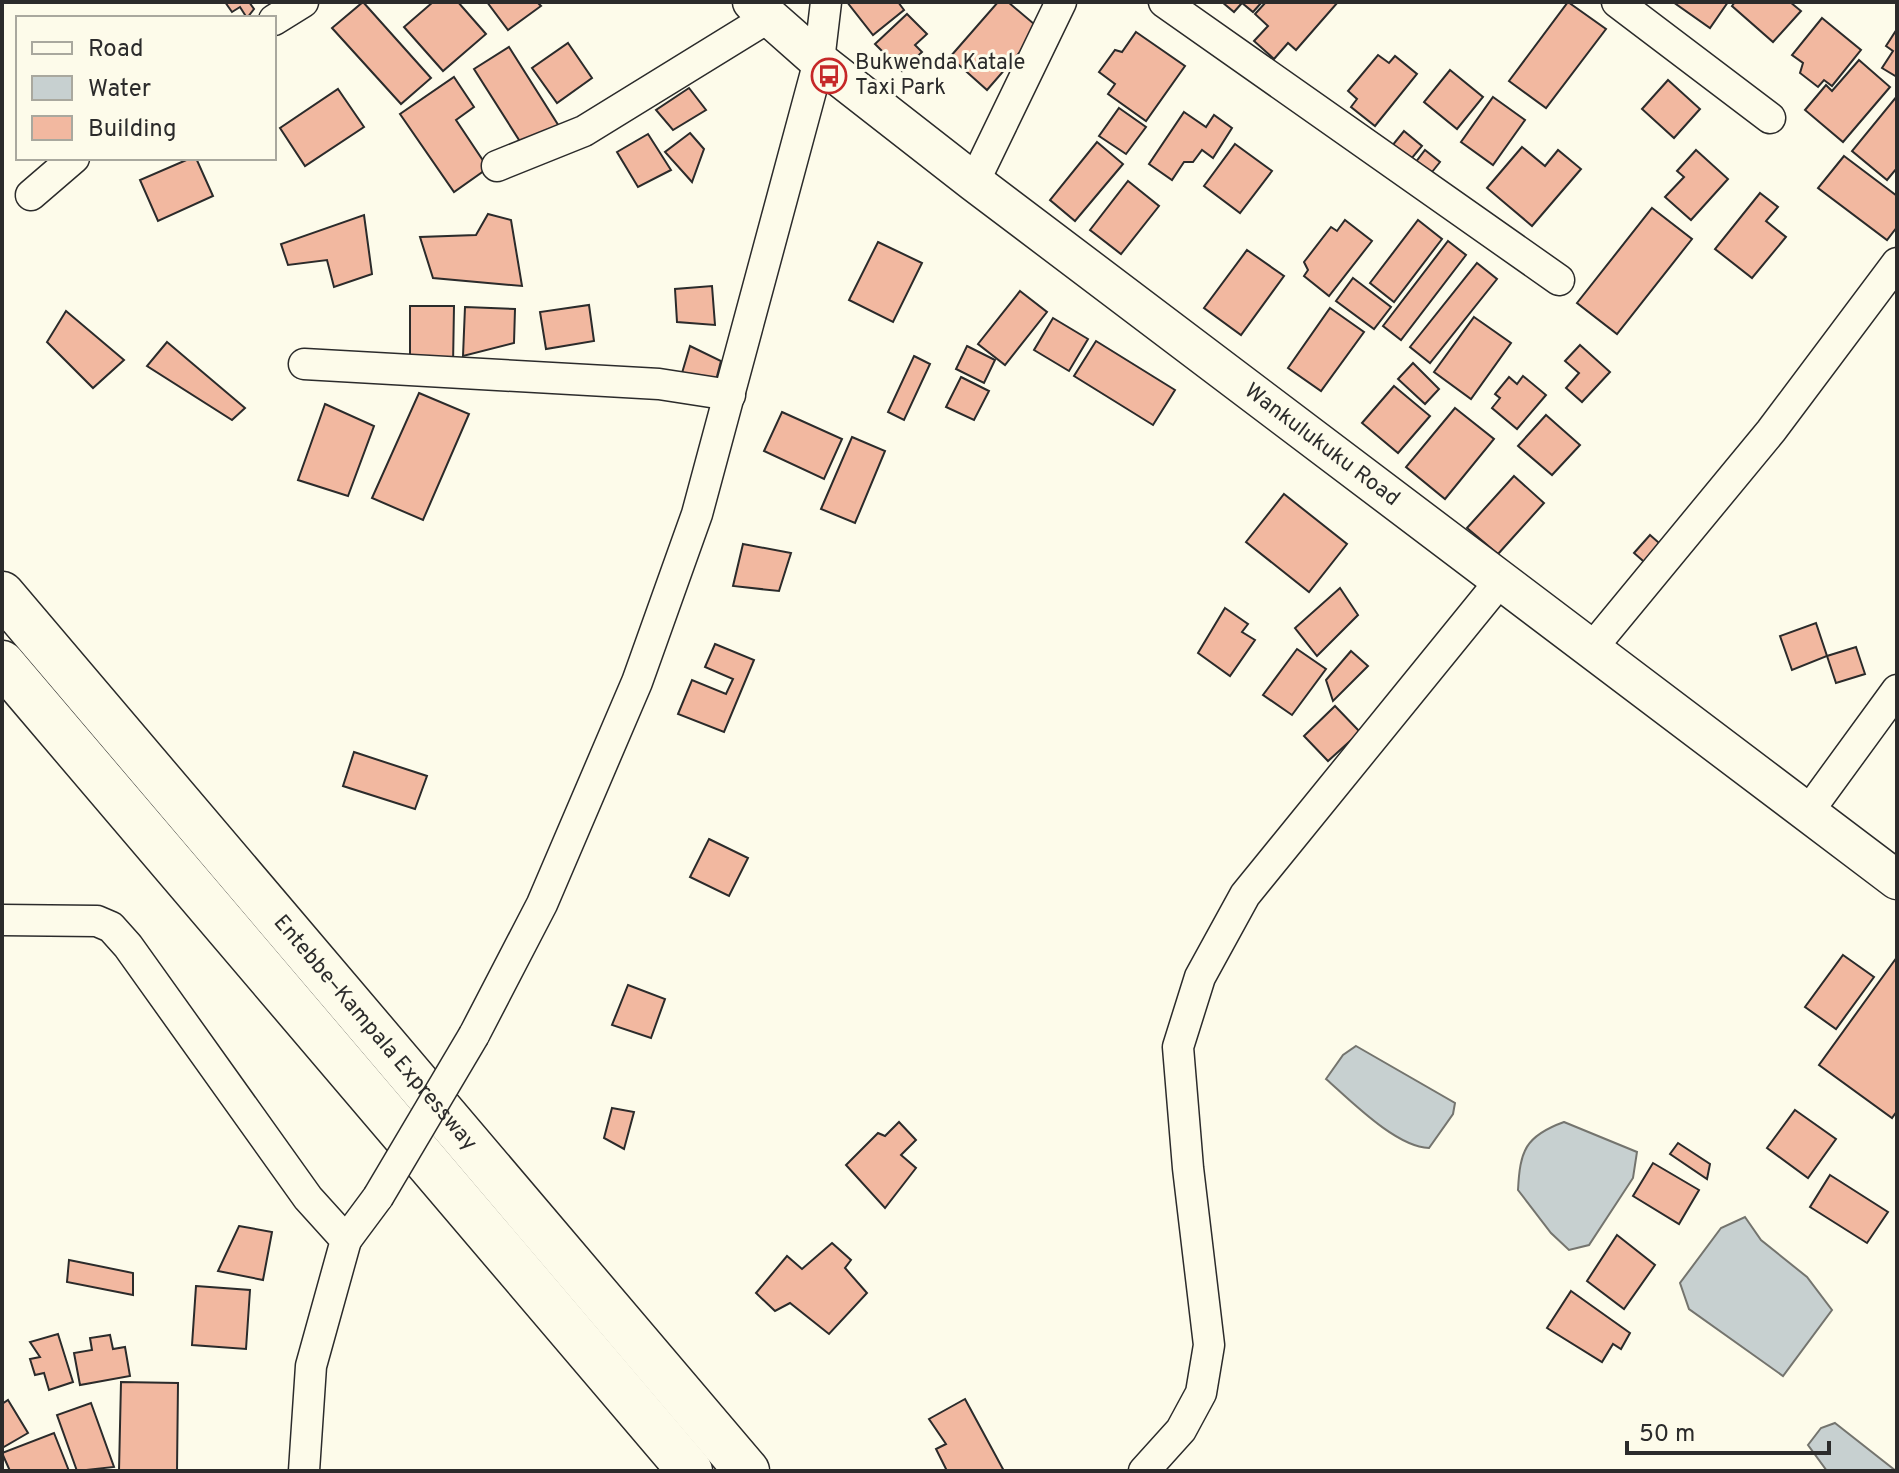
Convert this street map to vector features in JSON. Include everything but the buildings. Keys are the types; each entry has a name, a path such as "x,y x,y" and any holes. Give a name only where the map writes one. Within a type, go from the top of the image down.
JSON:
{"highway":[{"name":"Entebbe–Kampala Expressway","path":"2,594 747,1471"},
{"name":"Entebbe–Kampala Expressway","path":"2,663 690,1471"}],"main road":[{"name":"Wankulukuku Road","path":"761,10 819,61 974,182 1897,880"}],"street":[{"path":"276,19 303,2"},
{"path":"304,1471 311,1366 346,1240 378,1197 474,1035 542,904 637,682 697,514 819,61 826,2"},
{"path":"974,182 1061,2"},
{"path":"1164,2 1559,280"},
{"path":"1617,2 1770,118"},
{"path":"497,166 584,131 655,91 761,10"},
{"path":"31,195 72,160"},
{"path":"1592,648 1771,431 1897,263"},
{"path":"304,364 659,384 730,395"},
{"path":"1144,1471 1181,1430 1201,1393 1209,1345 1188,1168 1178,1047 1200,977 1245,895 1501,580"},
{"path":"1808,812 1897,690"},
{"path":"2,920 97,921 111,927 128,946 308,1198 346,1240"}],"water":[{"path":"1356,1046 1455,1103 1453,1114 1429,1148 1416,1146 1388,1132 1326,1079 1343,1055"},
{"path":"1564,1122 1637,1152 1633,1178 1589,1245 1569,1250 1551,1233 1518,1190 1527,1147 1541,1133"},
{"path":"1745,1217 1761,1240 1807,1277 1832,1310 1783,1376 1689,1309 1680,1283 1721,1228"},
{"path":"1835,1423 1896,1471 1827,1471 1808,1445 1821,1428"}],"place":[{"name":"Bukwenda Katale Taxi Park","path":"829,76"}]}
